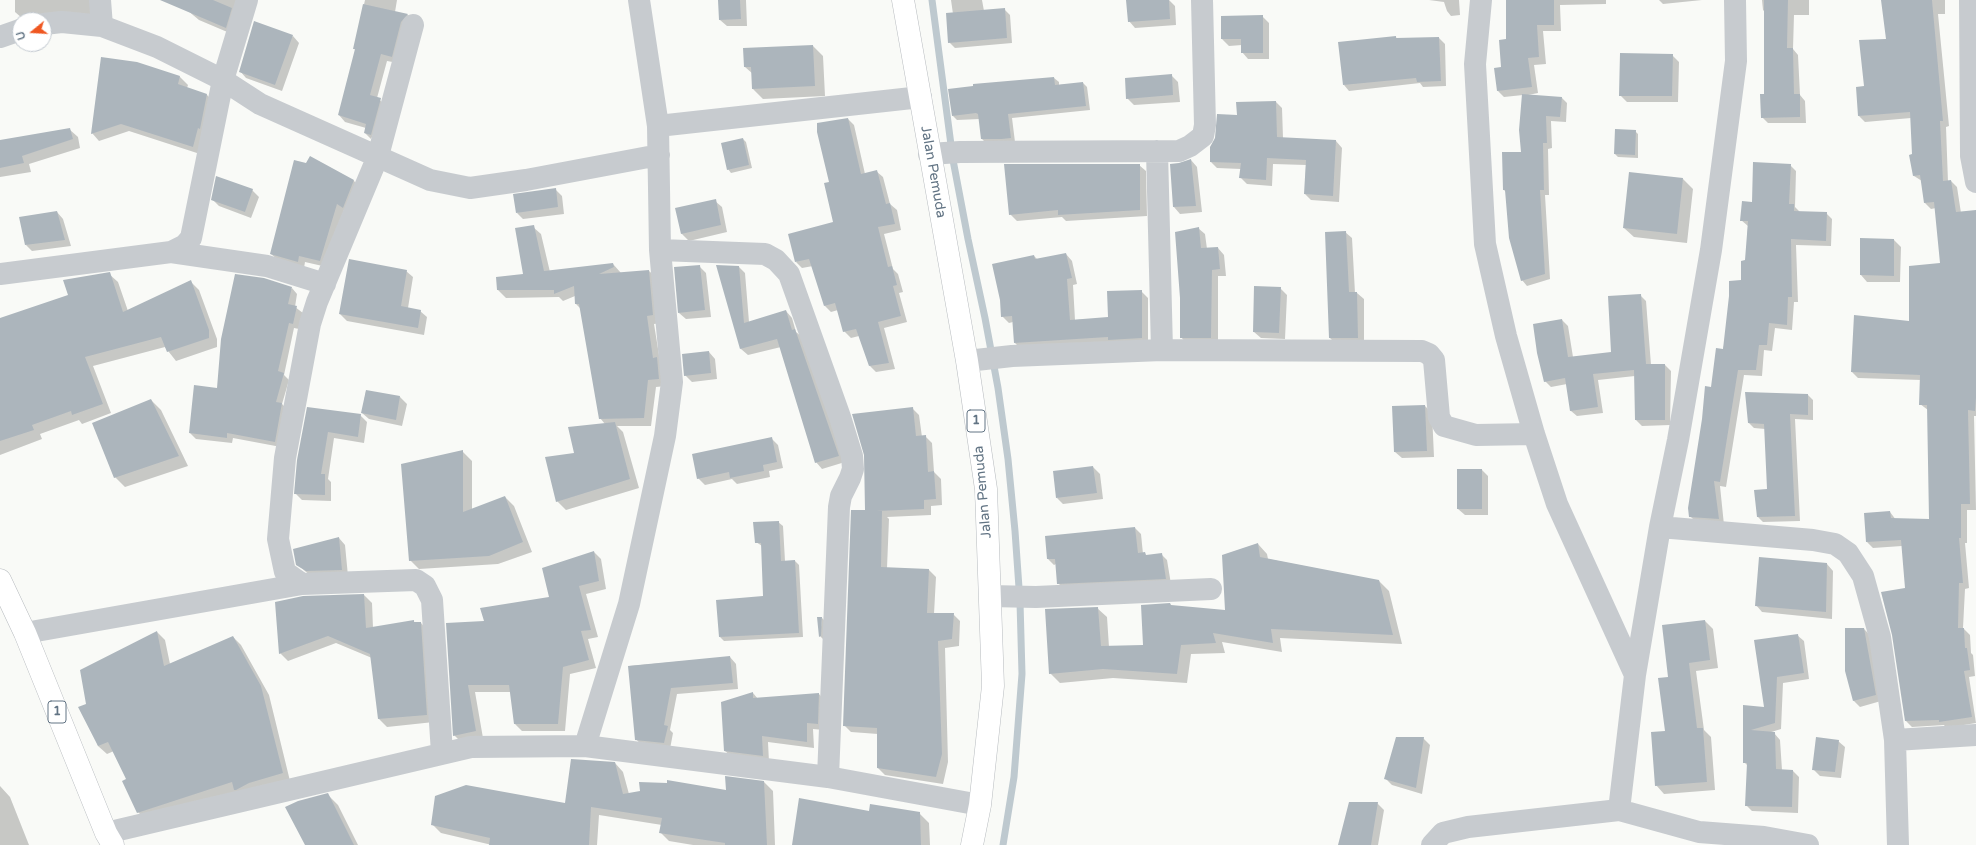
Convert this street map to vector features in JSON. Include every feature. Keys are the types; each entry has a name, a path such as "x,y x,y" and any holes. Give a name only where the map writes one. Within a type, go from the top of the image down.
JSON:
{"highway":[{"name":"Jalan Pemuda","path":"903,0 921,97 943,153 975,360 996,596 993,686 980,805 972,845"},
{"name":"1","path":"0,580 25,633 110,839"}],"street":[{"path":"100,0 102,26"},
{"path":"171,252 185,245 191,238 223,80 248,0"},
{"path":"585,746 629,604 665,436 672,382 660,250 658,126 639,0"},
{"path":"943,153 1179,151 1197,142 1203,136 1205,125 1202,0"},
{"path":"1481,0 1475,64 1484,244 1506,336 1534,434 1557,504 1635,675"},
{"path":"1619,810 1635,675 1660,527 1678,440 1711,250 1736,61 1735,0"},
{"path":"1970,0 1971,156 1976,182"},
{"path":"52,23 62,22 102,26 157,47 223,80 260,104 430,180 470,188 526,180 659,155"},
{"path":"302,584 285,572 278,538 285,458 310,324 378,156 413,25"},
{"path":"0,37 12,33"},
{"path":"658,126 921,97"},
{"path":"1157,151 1162,350"},
{"path":"660,250 765,254 776,260 789,274 840,417 852,456 853,468 841,496 839,507 828,777"},
{"path":"0,274 171,252 267,266 325,284"},
{"path":"975,360 1012,356 1162,350 1422,352 1429,354 1434,360 1439,417 1444,426 1476,435 1534,434"},
{"path":"1660,527 1813,540 1835,544 1848,553 1863,576 1880,637 1895,740 1898,845"},
{"path":"25,633 302,584 416,580 425,586 432,600 442,753"},
{"path":"996,596 1036,597 1211,589"},
{"path":"1895,740 1976,735"},
{"path":"110,839 442,753 471,748 585,746 828,777 980,805"},
{"path":"1432,845 1443,833 1468,827 1619,810 1700,832 1764,837 1808,845"}],"building":[{"path":"160,0 213,0 232,8 226,28"},
{"path":"718,0 740,0 741,19 719,20"},
{"path":"1126,0 1169,0 1170,19 1128,22"},
{"path":"1506,0 1554,0 1554,25 1537,25 1539,57 1528,58 1532,87 1497,91 1494,68 1501,67 1499,40 1506,39"},
{"path":"1764,0 1788,0 1787,48 1793,48 1794,94 1800,94 1800,117 1761,118 1760,94 1764,94"},
{"path":"1881,0 1932,0 1943,121 1940,121 1943,181 1951,180 1956,212 1976,210 1976,398 1975,411 1968,410 1970,504 1961,504 1961,538 1959,538 1963,583 1959,583 1958,628 1964,628 1965,648 1967,648 1970,670 1964,671 1972,717 1939,722 1939,720 1905,721 1892,635 1881,592 1905,588 1901,540 1866,542 1864,513 1890,511 1891,518 1929,519 1927,405 1919,405 1920,375 1851,372 1854,315 1909,321 1909,266 1940,263 1934,202 1924,203 1920,175 1913,176 1909,155 1912,154 1910,112 1858,116 1856,87 1864,86 1859,40 1886,39"},
{"path":"363,4 408,14 401,22 392,57 381,54 370,95 381,98 371,135 364,133 366,124 338,115 355,49 353,49"},
{"path":"1005,8 1007,38 948,43 946,13"},
{"path":"1263,15 1263,53 1241,53 1241,39 1221,39 1221,16"},
{"path":"254,21 293,35 275,85 239,72"},
{"path":"1396,36 1396,38 1439,37 1441,81 1417,82 1416,78 1343,85 1338,42"},
{"path":"813,45 815,86 752,89 751,67 744,67 743,48"},
{"path":"1620,53 1673,54 1672,96 1619,96"},
{"path":"101,57 137,62 180,76 178,84 207,94 200,129 198,128 193,147 121,124 91,134"},
{"path":"1172,74 1173,95 1126,99 1125,78"},
{"path":"1054,77 1055,85 1083,82 1086,106 1008,114 1011,138 1002,139 981,139 978,114 976,113 952,116 948,89 973,86 973,84"},
{"path":"1522,94 1562,97 1560,117 1546,116 1547,143 1543,143 1544,190 1540,190 1545,274 1521,281 1509,238 1505,190 1503,190 1502,152 1521,152 1519,130"},
{"path":"1276,101 1277,137 1336,140 1333,196 1304,194 1306,160 1267,158 1266,180 1239,178 1241,163 1210,162 1210,147 1215,138 1217,114 1237,115 1236,102"},
{"path":"848,118 861,174 877,170 886,204 890,203 895,224 878,227 888,267 892,266 897,285 893,286 901,316 878,322 889,363 869,366 856,329 843,332 835,303 824,306 809,259 795,262 788,234 833,222 824,183 829,182 817,132 817,123"},
{"path":"70,128 73,139 22,156 24,163 0,168 0,140"},
{"path":"1615,129 1636,130 1635,155 1614,154"},
{"path":"743,138 749,165 727,170 721,143"},
{"path":"310,156 354,180 343,208 337,204 320,261 299,256 298,262 270,254 294,160 306,163"},
{"path":"1191,159 1196,206 1173,207 1170,164"},
{"path":"1753,162 1791,164 1789,204 1794,204 1794,211 1827,212 1826,241 1791,239 1792,297 1788,297 1787,325 1769,323 1767,345 1759,345 1756,370 1738,370 1720,482 1714,481 1719,519 1689,517 1688,508 1702,419 1705,386 1711,387 1716,348 1723,349 1729,296 1729,281 1741,280 1741,261 1745,260 1748,221 1740,221 1742,201 1752,202"},
{"path":"1004,164 1140,164 1140,210 1058,215 1058,210 1009,215"},
{"path":"1629,172 1683,178 1677,234 1623,228"},
{"path":"216,176 253,189 245,212 211,200"},
{"path":"556,188 558,207 516,213 513,194"},
{"path":"716,199 721,225 681,234 675,208"},
{"path":"57,211 65,240 25,245 19,217"},
{"path":"534,225 544,271 613,263 614,267 599,274 649,270 653,315 647,316 653,358 657,357 659,379 648,380 644,418 599,419 579,304 575,304 574,286 554,294 554,290 497,290 496,277 523,274 515,228"},
{"path":"1199,227 1201,248 1218,247 1220,269 1212,270 1211,338 1180,338 1180,298 1175,232"},
{"path":"1346,231 1349,292 1357,292 1358,338 1329,338 1325,232"},
{"path":"1860,238 1894,239 1894,276 1860,275"},
{"path":"1066,253 1072,278 1067,279 1070,320 1108,317 1107,291 1142,290 1142,338 1108,340 1108,337 1014,343 1012,316 1001,317 1000,300 992,264 1034,255 1035,259"},
{"path":"349,259 407,270 401,306 421,310 418,328 339,314"},
{"path":"700,265 705,310 678,313 674,267"},
{"path":"716,265 739,266 744,323 786,310 792,330 795,329 839,456 815,463 777,339 740,349"},
{"path":"110,272 123,312 191,280 209,330 209,338 167,352 161,337 85,357 103,404 72,415 71,411 32,425 34,430 0,441 0,318 68,295 63,280"},
{"path":"235,274 264,278 292,287 288,304 297,306 293,324 289,323 278,371 284,373 276,402 282,403 275,442 227,433 227,438 189,433 194,385 217,388 221,339"},
{"path":"1254,286 1281,287 1279,333 1253,332"},
{"path":"1641,294 1646,364 1665,364 1665,420 1635,420 1634,370 1593,374 1598,407 1570,411 1565,378 1544,382 1537,353 1533,324 1562,319 1568,357 1611,352 1608,296"},
{"path":"709,351 711,373 684,376 682,354"},
{"path":"366,390 400,396 396,420 361,413"},
{"path":"1745,392 1808,394 1808,415 1790,414 1795,516 1757,517 1754,490 1767,489 1764,424 1748,423"},
{"path":"151,399 179,456 114,478 92,423"},
{"path":"1425,405 1427,451 1394,452 1392,406"},
{"path":"307,407 361,414 358,437 328,432 321,474 325,474 325,495 294,494 297,460"},
{"path":"913,407 916,436 926,435 928,472 934,471 936,499 924,500 924,509 876,511 882,511 881,567 929,569 927,613 954,613 952,639 938,641 942,754 936,777 877,768 877,728 843,726 851,510 865,510 864,455 852,414"},
{"path":"615,422 630,479 556,502 545,457 574,453 568,427"},
{"path":"772,437 777,462 763,465 764,471 730,478 729,472 697,479 692,454"},
{"path":"463,450 463,512 505,496 523,542 489,556 409,561 401,464"},
{"path":"1093,466 1097,493 1056,498 1053,471"},
{"path":"1457,469 1482,469 1482,509 1457,509"},
{"path":"779,521 781,561 795,560 799,633 719,637 716,600 763,596 761,543 755,543 753,522"},
{"path":"1135,527 1138,553 1145,552 1146,555 1162,553 1166,579 1057,584 1055,559 1047,559 1045,536"},
{"path":"339,537 342,570 306,571 296,565 293,549"},
{"path":"1258,543 1260,557 1379,580 1393,635 1271,629 1273,643 1213,633 1216,643 1181,645 1177,674 1103,669 1049,674 1045,609 1098,607 1101,646 1143,645 1141,605 1170,603 1171,605 1225,610 1222,555"},
{"path":"594,551 599,581 579,586 591,630 581,631 589,660 563,667 558,724 514,724 509,685 468,685 476,731 453,736 446,623 484,621 480,608 549,597 542,568"},
{"path":"1759,557 1827,563 1826,612 1755,606"},
{"path":"364,594 366,628 414,620 414,622 421,622 427,715 378,719 370,654 328,636 279,654 275,602 303,596"},
{"path":"817,617 822,617 821,636 819,637"},
{"path":"1705,620 1710,660 1689,663 1697,728 1703,728 1707,782 1655,786 1651,732 1665,731 1658,678 1668,677 1662,625"},
{"path":"1845,628 1864,628 1876,695 1853,701 1845,671"},
{"path":"157,631 164,666 233,636 261,686 283,773 249,783 236,790 234,790 232,782 137,813 122,781 126,779 108,742 98,746 78,707 86,704 80,670"},
{"path":"1798,634 1804,673 1777,677 1775,723 1751,730 1775,732 1776,769 1793,770 1792,807 1745,806 1747,763 1743,763 1743,705 1764,707 1754,640"},
{"path":"730,656 733,683 671,688 664,725 668,726 664,743 635,740 628,666"},
{"path":"753,692 753,698 819,693 818,724 807,723 807,742 762,736 763,756 724,751 721,702"},
{"path":"1396,737 1424,737 1416,788 1384,779"},
{"path":"1816,737 1839,740 1835,772 1812,770"},
{"path":"571,759 615,762 623,794 640,791 639,782 667,783 667,780 726,790 725,776 764,781 767,845 725,845 725,843 659,833 662,818 591,807 589,845 489,845 490,838 431,825 435,796 466,785 565,803"},
{"path":"328,793 354,845 305,845 285,807 298,801"},
{"path":"799,798 869,811 870,804 920,812 921,845 792,845"},
{"path":"1349,802 1378,802 1371,845 1338,845"}],"waterway":[{"path":"932,0 953,160 998,388 1008,459 1015,531 1020,602 1022,674 1014,777 1003,845"}]}
